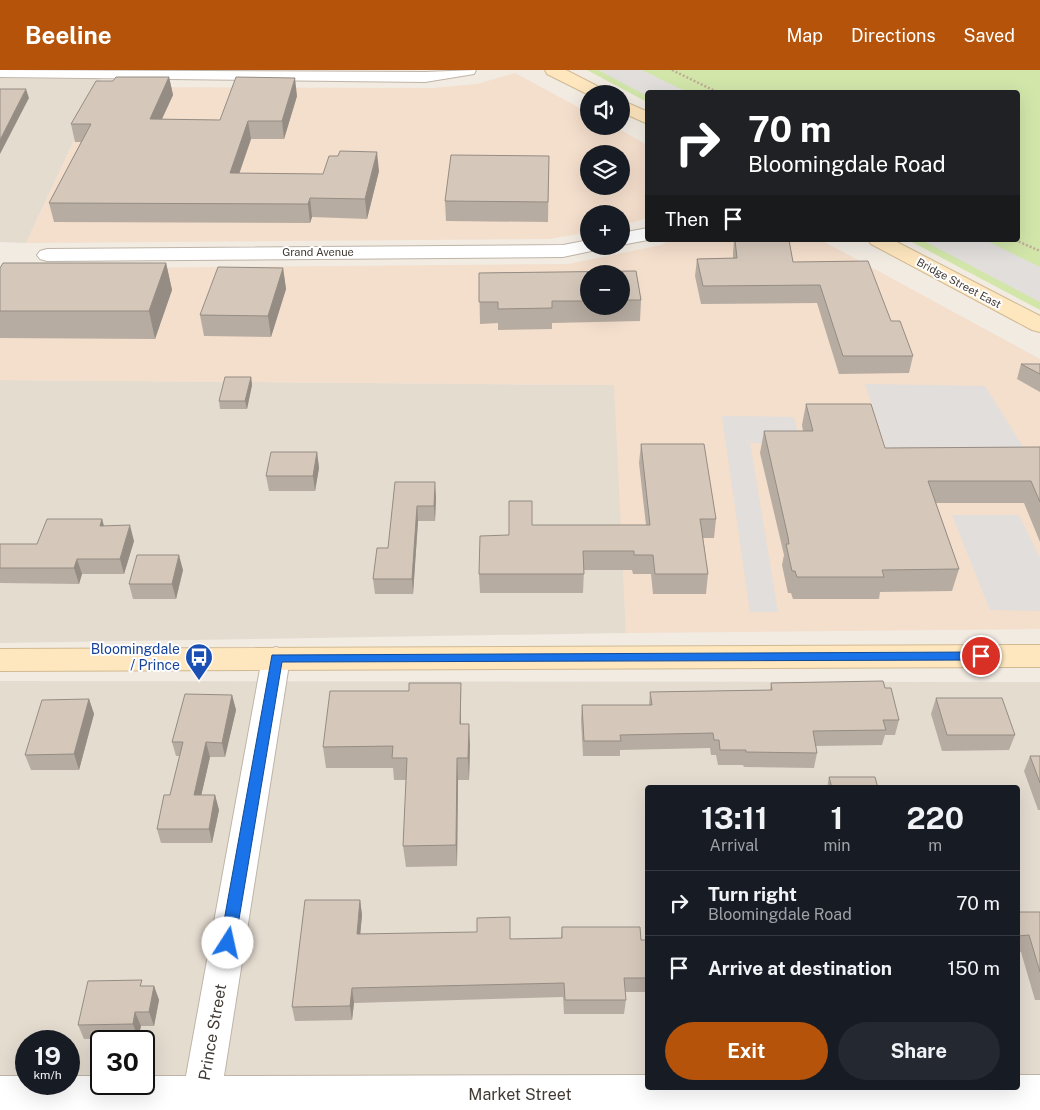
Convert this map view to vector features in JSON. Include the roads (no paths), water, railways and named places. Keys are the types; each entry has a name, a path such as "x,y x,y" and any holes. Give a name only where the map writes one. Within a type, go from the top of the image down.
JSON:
{"main road":[{"path":"553,70 582,85"},
{"path":"630,110 645,118"},
{"name":"Bridge Street East","path":"882,242 1040,326"},
{"path":"0,660 1040,656"}],"street":[{"path":"0,72 425,76 468,70"},
{"path":"630,237 645,235"},
{"name":"Grand Avenue","path":"47,255 563,251 580,248"},
{"name":"Prince Street","path":"200,1102 276,658"},
{"name":"Market Street","path":"0,1094 200,1102 1040,1094"}],"place":[{"name":"Bloomingdale / Prince","path":"199,681"}]}
